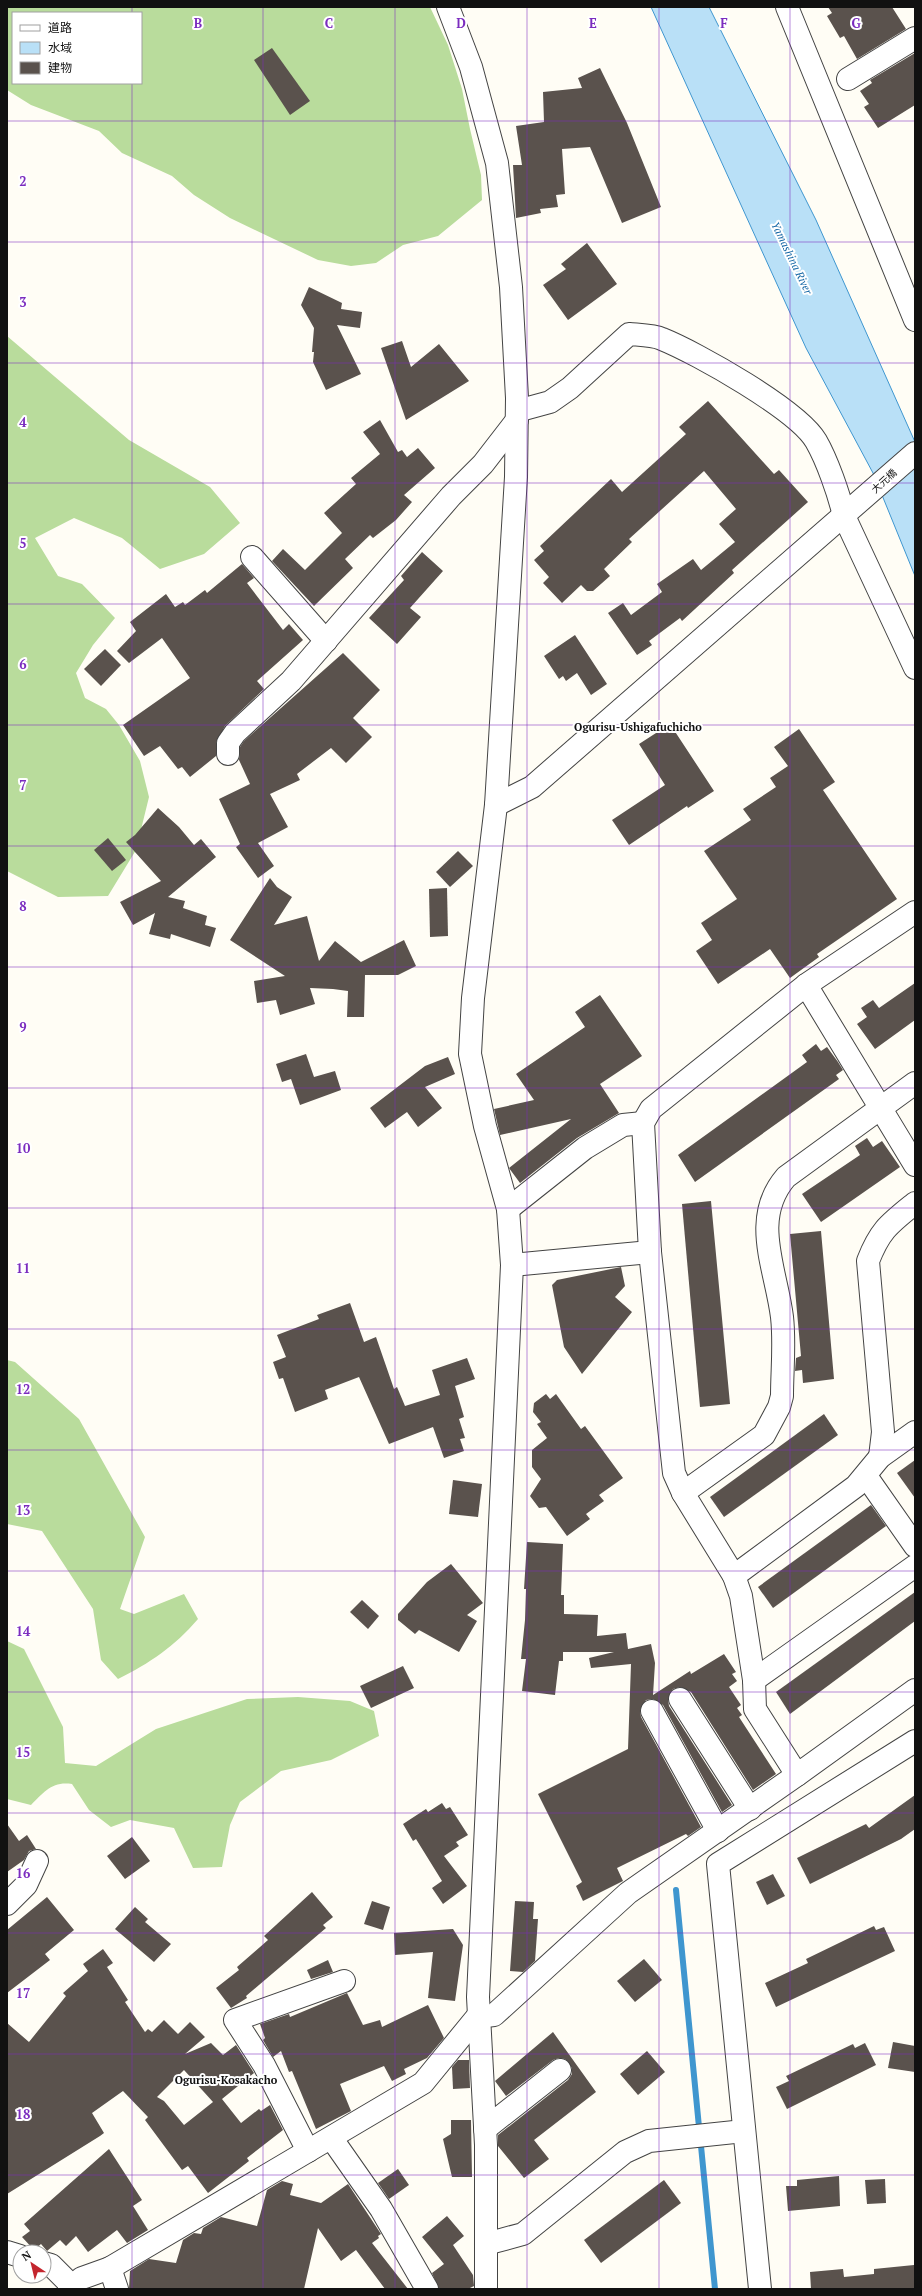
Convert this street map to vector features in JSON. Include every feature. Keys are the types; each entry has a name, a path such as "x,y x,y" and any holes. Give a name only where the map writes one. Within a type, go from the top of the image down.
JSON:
{"street":[{"path":"448,7 471,68 497,163 510,287 517,415 516,477 496,805 473,998 470,1054 485,1126 508,1209 512,1265 477,2017 485,2129 486,2289"},
{"path":"786,7 915,320"},
{"path":"848,79 915,38"},
{"path":"228,754 228,743 235,733 291,681 451,496 483,464 517,415 550,402 570,388 629,334 661,338 731,375 791,415 816,440 841,502 848,512 915,668"},
{"name":"大元橋","path":"496,805 532,787 915,453"},
{"path":"252,557 326,641"},
{"path":"797,1775 755,1709 754,1680 741,1596 734,1576 683,1493 674,1473 650,1252 643,1123 651,1109 806,985 915,912"},
{"path":"806,985 915,1165"},
{"path":"683,1493 764,1435 780,1407 782,1396 782,1318 767,1243 767,1222 770,1202 776,1188 786,1176 915,1083"},
{"path":"508,1209 585,1148 623,1125 643,1123"},
{"path":"880,1457 883,1432 868,1262 876,1239 892,1222 915,1204"},
{"path":"512,1265 650,1252"},
{"path":"734,1576 866,1476 880,1457 915,1432"},
{"path":"866,1476 915,1546"},
{"path":"754,1680 915,1566"},
{"path":"52,2266 70,2287 82,2278 110,2268 332,2139 423,2084 477,2017 494,2015 628,1892 750,1809 915,1690"},
{"path":"680,1699 750,1809"},
{"path":"652,1711 718,1831"},
{"path":"760,2289 718,1864 915,1740"},
{"path":"7,1904 26,1884 37,1861"},
{"path":"308,2152 264,2065 235,2020 344,1981"},
{"path":"485,2129 560,2070"},
{"path":"486,2244 523,2234 625,2152 649,2141 744,2131"},
{"path":"332,2139 381,2209 427,2289"},
{"path":"110,2268 117,2289"}],"green space":[{"path":"7,7 430,7 448,45 462,89 481,175 482,200 438,236 403,245 376,263 351,266 318,260 230,218 194,195 172,176 122,153 99,131 31,105 7,90"},
{"path":"7,336 129,440 210,487 240,523 204,554 160,569 122,538 74,518 35,538 58,576 82,584 115,618 93,645 76,673 85,698 106,709 119,725 140,761 149,797 136,850 108,896 58,897 7,871"},
{"path":"7,1360 15,1362 79,1419 145,1537 120,1609 134,1614 184,1594 198,1619 180,1638 161,1654 118,1679 101,1660 93,1609 42,1531 7,1524"},
{"path":"7,1641 24,1649 63,1727 65,1763 96,1766 156,1729 247,1699 298,1697 350,1701 374,1711 379,1736 331,1760 281,1771 240,1802 230,1825 222,1867 193,1868 174,1828 130,1820 111,1827 89,1810 72,1784 59,1784 49,1788 31,1805 7,1799"}],"water":[{"name":"Yamashina River","path":"651,7 709,7 816,220 915,442 915,576 873,473 806,348"}],"building":[{"path":"828,7 892,7 906,29 857,59 844,36 840,38 827,16 832,13"},
{"path":"272,48 310,101 290,115 254,60"},
{"path":"915,53 915,105 878,128 864,107 869,104 860,91 872,83 870,80"},
{"path":"600,68 627,123 661,207 622,223 590,147 562,149 565,194 556,195 558,207 540,209 541,213 516,218 513,165 522,165 516,126 544,122 543,92 582,88 578,78"},
{"path":"587,243 617,284 568,320 543,285 566,269 561,264"},
{"path":"309,287 342,303 341,309 362,312 360,328 337,325 361,374 326,390 313,362 314,352 312,352 314,328 301,305"},
{"path":"402,341 411,367 439,344 469,381 406,420 381,348"},
{"path":"708,401 774,474 779,470 808,502 732,570 734,573 682,621 680,618 649,641 652,645 637,655 608,613 623,603 631,615 662,592 657,584 693,559 701,570 735,542 719,524 736,509 704,471 629,539 632,542 604,569 610,576 593,591 587,591 581,585 562,603 543,583 549,577 534,560 544,551 540,546 611,479 622,492 686,434 679,427"},
{"path":"380,420 398,452 402,450 407,457 418,448 435,468 404,495 412,502 396,520 373,538 370,535 345,559 353,568 314,606 272,561 283,549 305,570 342,533 324,513 356,484 351,478 380,454 363,432"},
{"path":"422,552 443,571 410,608 421,617 397,644 369,618 404,580 401,576"},
{"path":"242,564 254,578 247,583 283,630 289,624 303,640 257,681 264,689 225,726 216,743 216,756 190,777 182,767 178,769 160,746 144,756 123,725 190,678 162,638 129,663 117,651 136,631 130,622 166,594 175,607 183,602 185,605 205,590 207,593"},
{"path":"575,635 607,684 591,695 577,673 566,681 563,676 559,679 544,656"},
{"path":"105,649 121,665 101,686 84,669"},
{"path":"343,653 380,690 353,718 372,737 346,763 331,748 297,774 300,780 270,794 288,827 258,843 274,866 258,878 236,847 240,844 219,799 250,784 239,760 240,747 244,741"},
{"path":"670,724 714,791 688,808 687,806 629,845 612,820 665,785 639,744"},
{"path":"799,729 835,782 823,790 897,899 817,954 819,957 790,978 770,949 718,984 696,951 712,940 701,923 737,899 704,851 751,820 743,809 776,787 770,778 788,766 774,747"},
{"path":"158,808 179,827 194,845 201,839 216,857 168,897 185,901 183,908 207,916 205,925 216,928 210,947 171,934 170,939 149,934 155,913 133,925 120,902 161,881 126,842 135,835"},
{"path":"108,838 126,860 112,871 94,850"},
{"path":"458,851 473,866 450,887 436,872"},
{"path":"270,878 277,887 292,897 274,925 307,916 319,961 335,941 361,962 404,940 416,966 398,975 365,975 364,1017 347,1017 348,991 333,989 310,988 315,1004 280,1015 276,1000 257,1003 254,981 285,976 230,940"},
{"path":"447,888 448,936 430,937 429,889"},
{"path":"915,983 915,1020 875,1049 857,1024 867,1017 861,1008 873,1000 879,1008"},
{"path":"600,995 642,1056 600,1084 619,1113 577,1138 520,1183 509,1168 571,1119 500,1135 494,1109 534,1100 516,1074 585,1027 575,1012"},
{"path":"816,1044 821,1051 827,1047 838,1062 843,1070 836,1075 839,1079 695,1182 678,1155 807,1062 802,1055"},
{"path":"306,1054 314,1077 335,1071 341,1090 300,1105 291,1079 282,1082 276,1064"},
{"path":"448,1057 455,1074 425,1087 442,1108 418,1127 407,1112 385,1128 370,1108 425,1066"},
{"path":"867,1138 873,1147 882,1141 900,1167 821,1222 802,1194 860,1155 855,1146"},
{"path":"711,1201 730,1404 700,1407 682,1204"},
{"path":"821,1231 834,1379 803,1383 802,1370 795,1371 796,1358 801,1356 790,1234"},
{"path":"621,1267 625,1286 615,1297 632,1312 582,1374 564,1347 552,1285 557,1280"},
{"path":"350,1303 364,1342 376,1337 394,1389 397,1387 405,1406 440,1395 432,1370 467,1358 475,1379 455,1386 464,1417 459,1419 465,1438 460,1439 464,1451 444,1458 433,1427 389,1444 359,1377 325,1390 328,1399 295,1412 283,1378 279,1379 273,1362 286,1357 277,1335 319,1319 317,1315"},
{"path":"546,1394 550,1399 556,1394 581,1429 585,1426 623,1478 599,1495 604,1501 586,1514 590,1519 567,1536 546,1507 539,1508 530,1496 541,1479 532,1467 532,1450 547,1438 537,1424 541,1422 533,1412 534,1403"},
{"path":"824,1414 838,1435 724,1517 710,1497"},
{"path":"915,1460 915,1498 897,1473"},
{"path":"453,1480 482,1484 478,1517 449,1514"},
{"path":"871,1505 886,1526 773,1608 758,1587"},
{"path":"527,1542 563,1544 561,1595 564,1595 564,1614 598,1615 597,1636 626,1633 628,1649 651,1644 655,1663 653,1695 690,1671 691,1674 724,1654 736,1672 732,1674 737,1681 729,1687 741,1705 737,1708 742,1715 739,1717 776,1774 753,1790 691,1692 680,1687 673,1689 668,1699 669,1706 732,1805 722,1812 663,1705 653,1699 646,1700 640,1710 641,1717 701,1827 688,1836 686,1834 617,1868 623,1881 583,1901 576,1886 582,1882 538,1794 628,1749 631,1664 591,1668 589,1658 614,1652 563,1652 563,1661 559,1661 555,1695 522,1691 526,1659 521,1659 525,1620 526,1589 524,1589"},
{"path":"451,1564 483,1603 467,1615 477,1621 459,1652 419,1630 415,1634 398,1620 398,1614 427,1582"},
{"path":"915,1592 915,1621 790,1714 776,1692"},
{"path":"362,1600 379,1616 368,1629 350,1612"},
{"path":"403,1666 414,1688 371,1708 360,1686"},
{"path":"915,1795 915,1829 901,1839 810,1884 797,1858 866,1824 869,1828"},
{"path":"442,1803 446,1809 450,1807 468,1835 456,1842 459,1846 444,1856 467,1886 443,1904 432,1888 442,1881 416,1839 413,1841 403,1824 426,1809 428,1812"},
{"path":"7,1824 19,1841 27,1835 36,1849 29,1851 24,1860 7,1872"},
{"path":"132,1837 150,1861 125,1879 107,1856"},
{"path":"773,1874 785,1896 767,1905 756,1882"},
{"path":"312,1892 333,1917 323,1925 326,1928 246,1996 247,1998 231,2008 216,1988 239,1970 237,1967 268,1940 264,1936"},
{"path":"47,1897 74,1930 45,1954 50,1960 7,1993 7,1930"},
{"path":"372,1901 390,1907 383,1930 364,1924"},
{"path":"515,1901 534,1902 533,1919 538,1919 535,1961 523,1972 510,1971"},
{"path":"135,1907 148,1919 145,1922 171,1944 154,1962 115,1929"},
{"path":"874,1926 876,1930 884,1927 895,1951 776,2007 765,1983 808,1963 806,1959"},
{"path":"453,1929 463,1945 455,2001 428,1998 433,1952 395,1955 394,1933"},
{"path":"103,1949 113,1963 107,1967 128,2000 125,2002 145,2032 148,2029 152,2032 164,2020 178,2034 190,2022 205,2037 185,2054 211,2043 223,2055 236,2045 254,2073 222,2099 241,2123 259,2109 261,2111 270,2105 283,2130 247,2158 249,2161 208,2193 188,2166 182,2170 145,2120 148,2117 123,2091 92,2113 104,2133 7,2194 7,2023 29,2042 66,1996 63,1993 88,1971 83,1964","holes":["184,2070 213,2102 184,2125 164,2101 157,2097"]},
{"path":"644,1959 662,1980 635,2002 617,1981"},
{"path":"328,1960 333,1972 311,1979 307,1970"},
{"path":"347,1993 363,2025 380,2020 382,2027 428,2005 444,2038 427,2058 404,2069 406,2074 392,2081 384,2066 340,2084 351,2111 316,2129 292,2071 289,2072 281,2051 273,2057 263,2040 265,2038 260,2024 289,2014 290,2017"},
{"path":"553,2032 596,2092 534,2140 549,2159 524,2178 498,2146 498,2135 568,2080 572,2074 572,2068 565,2059 559,2058 553,2060 506,2096 495,2081"},
{"path":"893,2042 915,2046 915,2072 888,2068"},
{"path":"865,2043 876,2065 787,2109 776,2087 789,2081 786,2076 853,2044 855,2048"},
{"path":"647,2051 665,2072 638,2095 620,2074"},
{"path":"458,2060 469,2060 470,2088 453,2089 452,2067"},
{"path":"451,2120 471,2120 472,2177 452,2177 443,2139 451,2134"},
{"path":"109,2149 142,2200 133,2206 148,2230 127,2243 117,2230 88,2252 76,2236 66,2246 60,2240 52,2247 52,2244 28,2244 22,2237 30,2231 24,2224"},
{"path":"398,2169 409,2185 389,2199 378,2183"},
{"path":"839,2176 840,2206 788,2211 786,2186 797,2186 797,2180"},
{"path":"885,2179 886,2203 867,2204 865,2180"},
{"path":"664,2180 681,2203 601,2263 584,2240"},
{"path":"282,2181 293,2184 290,2195 321,2203 348,2184 381,2234 378,2236 379,2238 372,2243 408,2289 385,2289 356,2250 341,2261 318,2228 304,2289 129,2289 130,2271 149,2259 176,2263 183,2240 194,2233 201,2234 203,2228 221,2217 257,2226 267,2190"},
{"path":"447,2216 464,2236 453,2245 473,2275 474,2286 468,2289 439,2289 432,2273 444,2264 422,2237"},
{"path":"914,2265 915,2289 811,2289 810,2272 843,2269 844,2277 874,2274 874,2269"}],"waterway":[{"path":"676,1890 699,2127"},
{"path":"701,2146 715,2289"}],"district":[{"name":"Ogurisu-Ushigafuchicho","path":"638,727"},
{"name":"Ogurisu-Kosakacho","path":"226,2080"}]}
